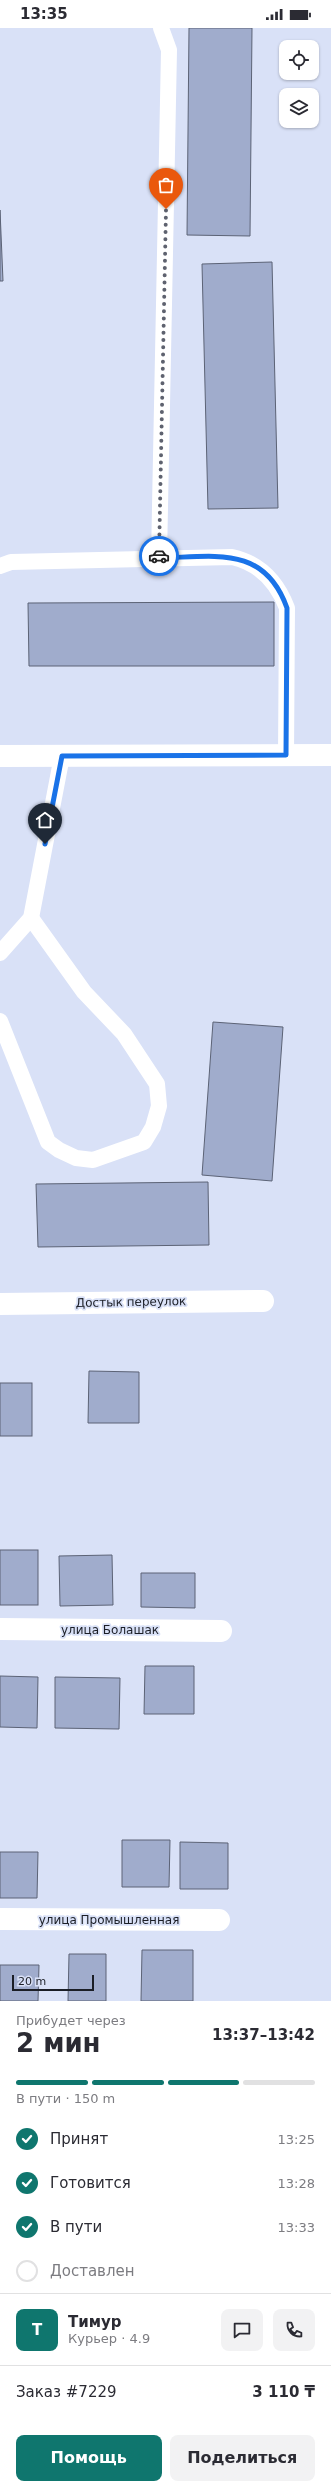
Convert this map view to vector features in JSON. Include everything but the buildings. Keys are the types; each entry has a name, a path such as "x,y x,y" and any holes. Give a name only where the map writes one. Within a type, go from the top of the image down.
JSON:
{"street":[{"path":"0,756 331,755"},
{"name":"Достык переулок","path":"0,1304 263,1301"},
{"name":"улица Болашак","path":"0,1629 221,1631"},
{"name":"улица Промышленная","path":"0,1920 219,1920"}],"lane":[{"path":"159,558 169,50 160,28"},
{"path":"0,566 11,562 159,558 232,557 246,560 271,579 282,594 287,608 286,755"},
{"path":"0,953 31,918 62,756"},
{"path":"0,1021 48,1142 59,1150 76,1158 93,1160 144,1142 153,1127 159,1106 157,1084 124,1034 84,992 31,918"}],"way so far":[{"path":"159,556 166,209"}],"route":[{"path":"45,844 62,756 286,755 287,608 282,594 271,579 259,568 246,560 232,557 159,558 159,556"}]}
